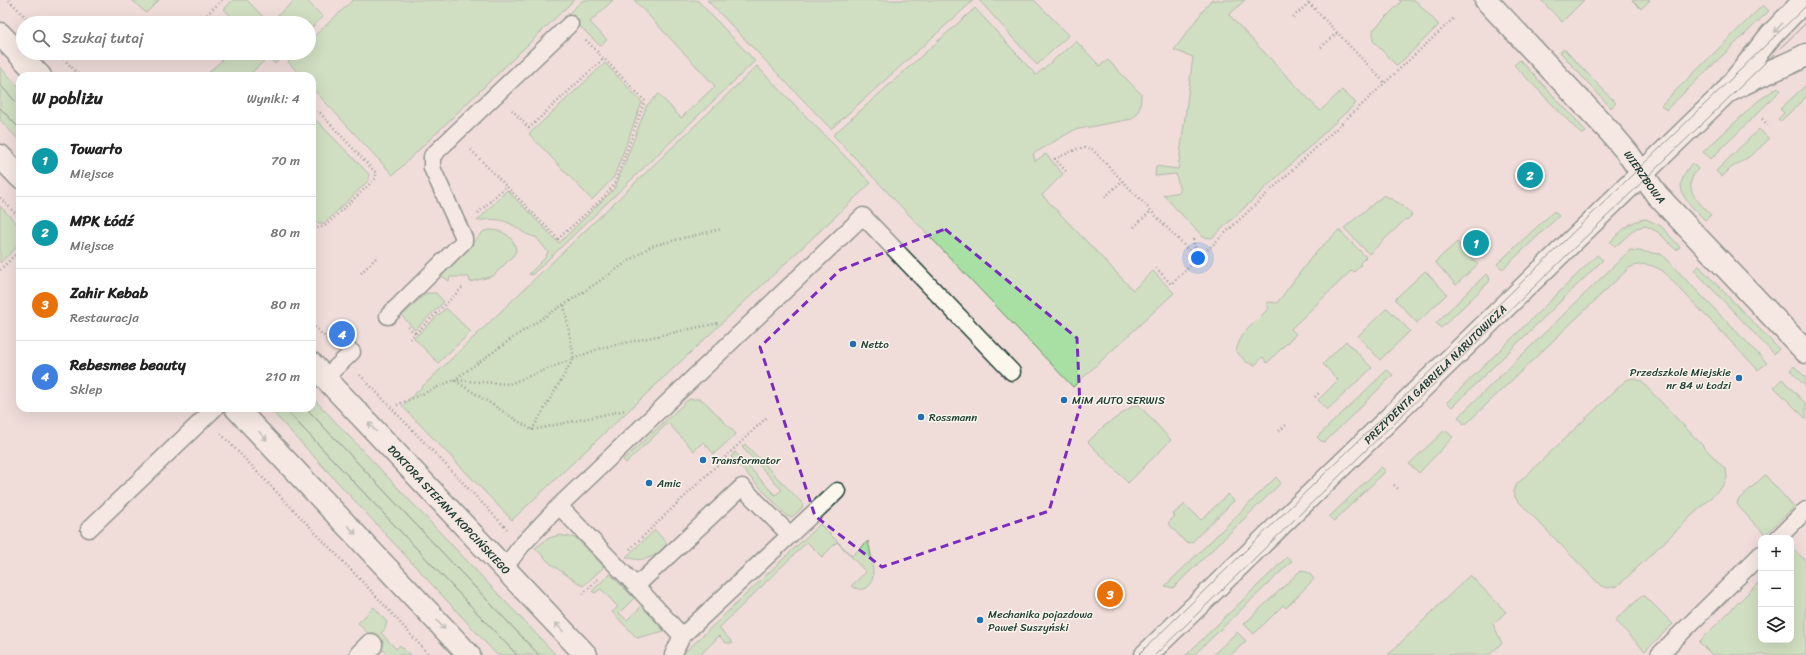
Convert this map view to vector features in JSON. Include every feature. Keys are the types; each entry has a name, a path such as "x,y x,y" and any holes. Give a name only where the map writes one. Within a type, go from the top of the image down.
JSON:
{"street":[{"name":"WIERZBOWA","path":"1486,0 1610,132 1627,152 1657,195 1680,221 1806,352"},
{"name":"PREZYDENTA GABRIELA NARUTOWICZA","path":"1146,655 1725,93 1771,35 1805,0"},
{"path":"0,34 16,51"},
{"name":"PREZYDENTA GABRIELA NARUTOWICZA","path":"1725,93 1745,82 1788,65 1806,55"},
{"path":"25,60 36,72"},
{"path":"0,156 16,173"},
{"name":"DOKTORA STEFANA KOPCIŃSKIEGO","path":"318,371 586,655"},
{"path":"240,412 469,655"}],"lane":[{"path":"388,316 464,242 461,229 432,168 432,156 570,24"},
{"path":"504,568 522,545 558,506 862,216 1012,372"},
{"path":"318,371 348,355"},
{"path":"89,529 210,413"},
{"path":"636,586 742,487 790,535"},
{"path":"673,655 682,636 837,491"},
{"path":"558,506 636,586 682,636"},
{"path":"1781,535 1806,510"},
{"path":"1659,655 1758,557"}],"path":[{"path":"9,0 24,16"},
{"path":"205,16 222,0"},
{"path":"1306,0 1385,83"},
{"path":"1293,17 1309,3"},
{"path":"1156,268 1171,284 1455,16"},
{"path":"470,149 558,238 605,196 614,185 645,101 570,24"},
{"path":"1321,48 1337,33"},
{"path":"508,107 529,128 604,58"},
{"path":"65,60 76,72"},
{"path":"316,112 320,113 376,173 376,178 325,226 316,227"},
{"path":"1762,119 1768,125"},
{"path":"1066,171 1055,159 1079,148 1091,148 1197,259"},
{"path":"1105,197 1122,181"},
{"path":"461,229 506,186"},
{"path":"0,198 16,214"},
{"path":"1134,227 1151,211"},
{"path":"397,405 454,380 514,337 650,246 721,229"},
{"path":"1193,239 1197,259"},
{"path":"0,270 16,254"},
{"path":"361,273 378,256"},
{"path":"410,339 463,287"},
{"path":"532,430 574,358 564,305 567,302"},
{"path":"454,380 509,384 601,348 721,322"},
{"path":"316,327 348,355 522,545"},
{"path":"454,380 532,430 629,409"},
{"path":"1315,397 1320,392"},
{"path":"210,413 428,655"},
{"path":"583,594 767,417"},
{"path":"1280,432 1286,425"},
{"path":"1394,485 1398,489"}],"highlighted area":[{"path":"945,229 1077,338 1080,407 1049,511 882,567 815,516 760,347 840,270"}],"green space":[{"path":"132,0 159,0 146,13"},
{"path":"233,0 247,0 262,16 230,16 224,9"},
{"path":"295,0 306,0 323,17 316,24 316,16 277,16"},
{"path":"353,0 574,0 393,175 316,92 316,72 297,72 288,62 290,60 316,60 316,34"},
{"path":"583,0 613,0 590,22 607,40 600,46 568,14"},
{"path":"634,0 697,0 755,61 532,275 529,274 545,258 548,252 536,237 525,234 511,224 503,221 490,219 477,221 507,190 559,243 615,188 647,105 659,94 681,118 715,86"},
{"path":"707,0 974,0 831,129"},
{"path":"979,0 1034,0 1069,35 1037,65"},
{"path":"1211,0 1245,0 1229,15 1320,111 1342,90 1356,103 1212,238 1203,237 1163,195 1180,192 1176,174 1155,176 1156,166 1178,169 1193,57 1174,50"},
{"path":"1399,0 1415,0 1439,25 1397,66 1373,41 1373,30 1401,2"},
{"path":"1541,0 1584,0 1562,22"},
{"path":"1632,0 1650,0 1641,9"},
{"path":"1763,5 1769,11 1666,110 1661,105"},
{"path":"975,8 1036,75 1076,41 1100,66 1108,60 1141,94 1140,108 1135,117 1132,119 1074,130 1033,154 1035,161 1046,154 1063,174 1042,195 1133,290 1153,271 1174,293 1073,387 833,135"},
{"path":"1564,49 1616,103 1611,108 1560,52"},
{"path":"222,60 264,61 252,72 209,72"},
{"path":"271,60 279,60 275,64"},
{"path":"1520,60 1586,132 1582,135 1514,65"},
{"path":"605,63 642,102 614,177 592,200 529,134"},
{"path":"757,66 871,183 512,520 402,406"},
{"path":"0,67 16,84 16,137 0,120"},
{"path":"1806,85 1806,97 1780,122 1778,119 1784,113 1780,109"},
{"path":"1778,87 1781,90 1711,159 1703,152 1758,101"},
{"path":"316,120 369,174 369,180 325,223 318,223 316,221"},
{"path":"1759,129 1769,139 1752,155 1731,168 1722,177 1716,171"},
{"path":"1692,163 1698,169 1691,182 1693,194 1711,215 1705,220 1686,200 1681,187 1685,172"},
{"path":"1384,195 1402,205 1412,215 1369,254 1344,228"},
{"path":"0,206 16,223 16,248 0,263"},
{"path":"1554,211 1559,216 1504,268 1501,268 1497,264"},
{"path":"1646,219 1661,226 1680,247 1676,250 1658,232 1646,226 1636,228 1615,247 1610,242 1622,230 1635,221"},
{"path":"1339,230 1366,257 1360,263 1361,265 1354,272 1352,270 1291,329 1296,334 1267,363 1263,357 1255,365 1246,362 1236,351 1241,336 1269,308 1266,304 1269,302 1277,303 1314,254"},
{"path":"484,231 499,231 508,235 515,246 516,251 493,276 470,282 469,277 450,277 449,281 441,275"},
{"path":"1457,242 1478,264 1456,285 1435,262"},
{"path":"1630,250 1661,254 1767,363 1758,370 1663,271 1650,265 1642,264 1629,268 1465,425 1458,417"},
{"path":"1597,255 1603,260 1452,407 1447,402"},
{"path":"1699,266 1779,349 1774,354 1694,270"},
{"path":"1425,271 1447,294 1417,323 1395,299"},
{"path":"1486,274 1490,278 1489,282 1441,328 1436,323"},
{"path":"426,293 436,293 444,302 415,330 402,316"},
{"path":"446,308 471,332 438,363 414,338"},
{"path":"1387,308 1410,331 1380,360 1358,336"},
{"path":"1346,341 1372,368 1327,410 1318,400 1338,380 1323,364"},
{"path":"1794,366 1806,378 1806,387 1790,370"},
{"path":"1387,370 1393,375 1325,442 1321,441 1317,437"},
{"path":"1633,378 1641,381 1726,470 1727,478 1723,486 1618,586 1608,588 1601,586 1516,499 1513,492 1516,485 1626,380"},
{"path":"1782,379 1806,404 1806,419 1774,387"},
{"path":"689,399 700,399 705,402 736,434 714,454 703,442 694,451 668,423 626,463 623,460"},
{"path":"316,401 556,655 497,655 273,412 316,412"},
{"path":"1137,403 1171,440 1128,483 1088,442 1103,427"},
{"path":"1445,430 1453,437 1419,473 1409,464"},
{"path":"745,444 803,504 802,508 792,517 788,517 731,457 735,452 775,495 782,490 742,447"},
{"path":"1381,467 1386,471 1334,521 1329,517"},
{"path":"1765,475 1794,507 1765,535 1740,508 1737,504 1738,500"},
{"path":"1276,477 1281,483 1173,588 1165,586"},
{"path":"1228,494 1234,501 1191,543 1185,542 1168,523 1175,516 1173,514 1185,504 1201,520"},
{"path":"820,524 852,556 868,541 873,568 872,581 869,586 864,589 860,589 851,586 866,572 837,542 822,557 807,542 719,628 733,643 726,643 719,636 700,655 682,655"},
{"path":"655,530 667,543 659,552 654,556 643,559 632,559 626,557"},
{"path":"559,535 576,538 604,567 583,586 552,565 535,548 549,538"},
{"path":"1794,550 1806,561 1806,655 1712,655 1699,642 1758,583 1758,643 1794,643"},
{"path":"1287,557 1292,561 1194,655 1186,655"},
{"path":"1301,570 1309,573 1314,579 1286,608 1283,605 1254,634 1244,624"},
{"path":"610,574 634,598 619,613 627,620 642,606 664,631 637,638 612,612 618,607 601,589 595,593 592,591"},
{"path":"1470,575 1506,612 1493,624 1502,643 1489,655 1388,655"},
{"path":"1642,596 1645,596 1673,624 1645,651 1615,620"},
{"path":"374,607 387,622 385,629 381,633 396,649 400,645 410,655 388,655 358,623"},
{"path":"1237,632 1246,641 1231,655 1213,655"}],"tram line":[{"path":"1138,655 1806,6"},
{"path":"1155,655 1806,23"},
{"path":"0,85 16,102"},
{"path":"0,108 16,125"},
{"path":"288,412 517,655"},
{"path":"310,412 539,655"}],"place":[{"name":"MPK Łódź","path":"1530,175"},
{"name":"Towarto","path":"1476,243"},
{"name":"Rebesmee beauty","path":"342,334"},
{"name":"Netto","path":"853,344"},
{"name":"Przedszkole Miejskie nr 84 w Łodzi","path":"1739,378"},
{"name":"MiM AUTO SERWIS","path":"1064,400"},
{"name":"Rossmann","path":"921,417"},
{"name":"Transformator","path":"703,460"},
{"name":"Amic","path":"649,483"},
{"name":"Zahir Kebab","path":"1110,594"},
{"name":"Mechanika pojazdowa Paweł Suszyński","path":"980,620"}]}
